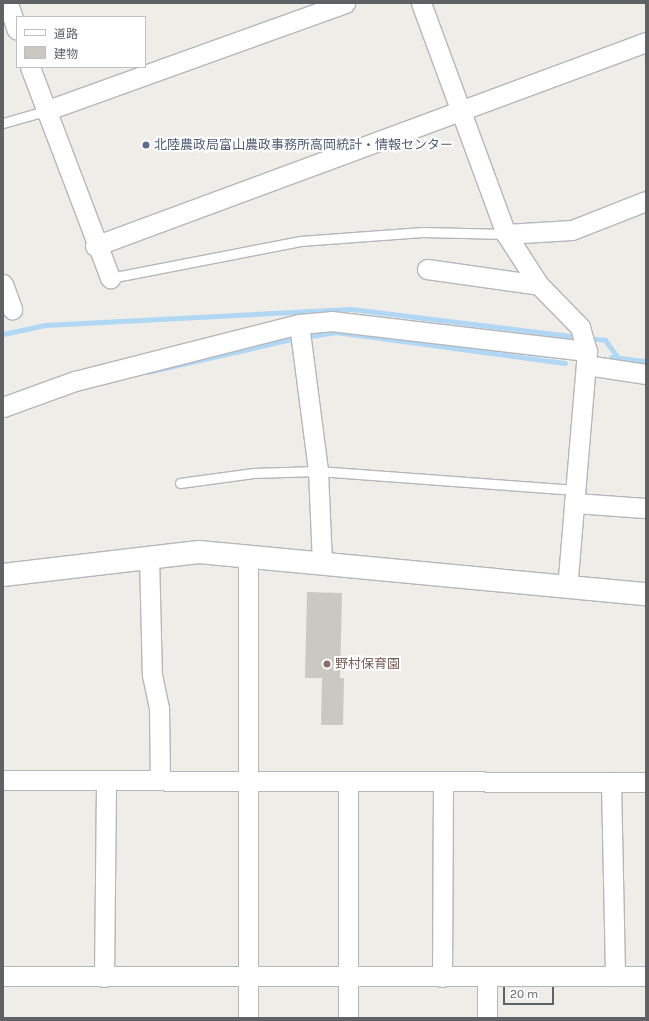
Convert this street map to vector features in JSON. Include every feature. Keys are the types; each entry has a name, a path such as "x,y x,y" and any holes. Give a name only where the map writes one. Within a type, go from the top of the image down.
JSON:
{"street":[{"path":"8,3 16,27"},
{"path":"45,111 345,3"},
{"path":"421,3 506,234 539,285 580,327 587,358 567,587"},
{"path":"95,246 459,109 646,42"},
{"path":"30,68 95,246 110,278"},
{"path":"506,234 572,230 646,201"},
{"path":"427,269 539,285"},
{"path":"3,284 12,309"},
{"path":"3,407 75,381 301,335 331,321 587,358 646,374"},
{"path":"301,335 318,470 322,562"},
{"path":"575,497 646,508"},
{"path":"3,575 149,556 199,552 248,555 646,594"},
{"path":"248,555 248,1018"},
{"path":"149,556 152,675 159,709 160,780"},
{"path":"3,780 249,779 348,781 646,782"},
{"path":"104,977 106,780"},
{"path":"348,781 348,1018"},
{"path":"442,978 443,781"},
{"path":"612,782 615,976"},
{"path":"3,976 248,978 646,976"},
{"path":"487,977 487,1018"}],"lane":[{"path":"3,123 45,111"},
{"path":"110,278 300,241 423,232 506,234"},
{"path":"180,483 253,473 318,470 575,497"}],"building":[{"path":"307,592 342,593 340,678 344,678 343,725 321,725 322,678 305,678"}],"waterway":[{"path":"3,334 45,325 351,309 579,337"},
{"path":"305,337 336,332 565,363"},
{"path":"147,372 297,338"},
{"path":"587,338 605,340 618,358"},
{"path":"611,357 646,361"}],"place":[{"name":"北陸農政局富山農政事務所高岡統計・情報センター","path":"146,145"},
{"name":"野村保育園","path":"327,664"}]}
